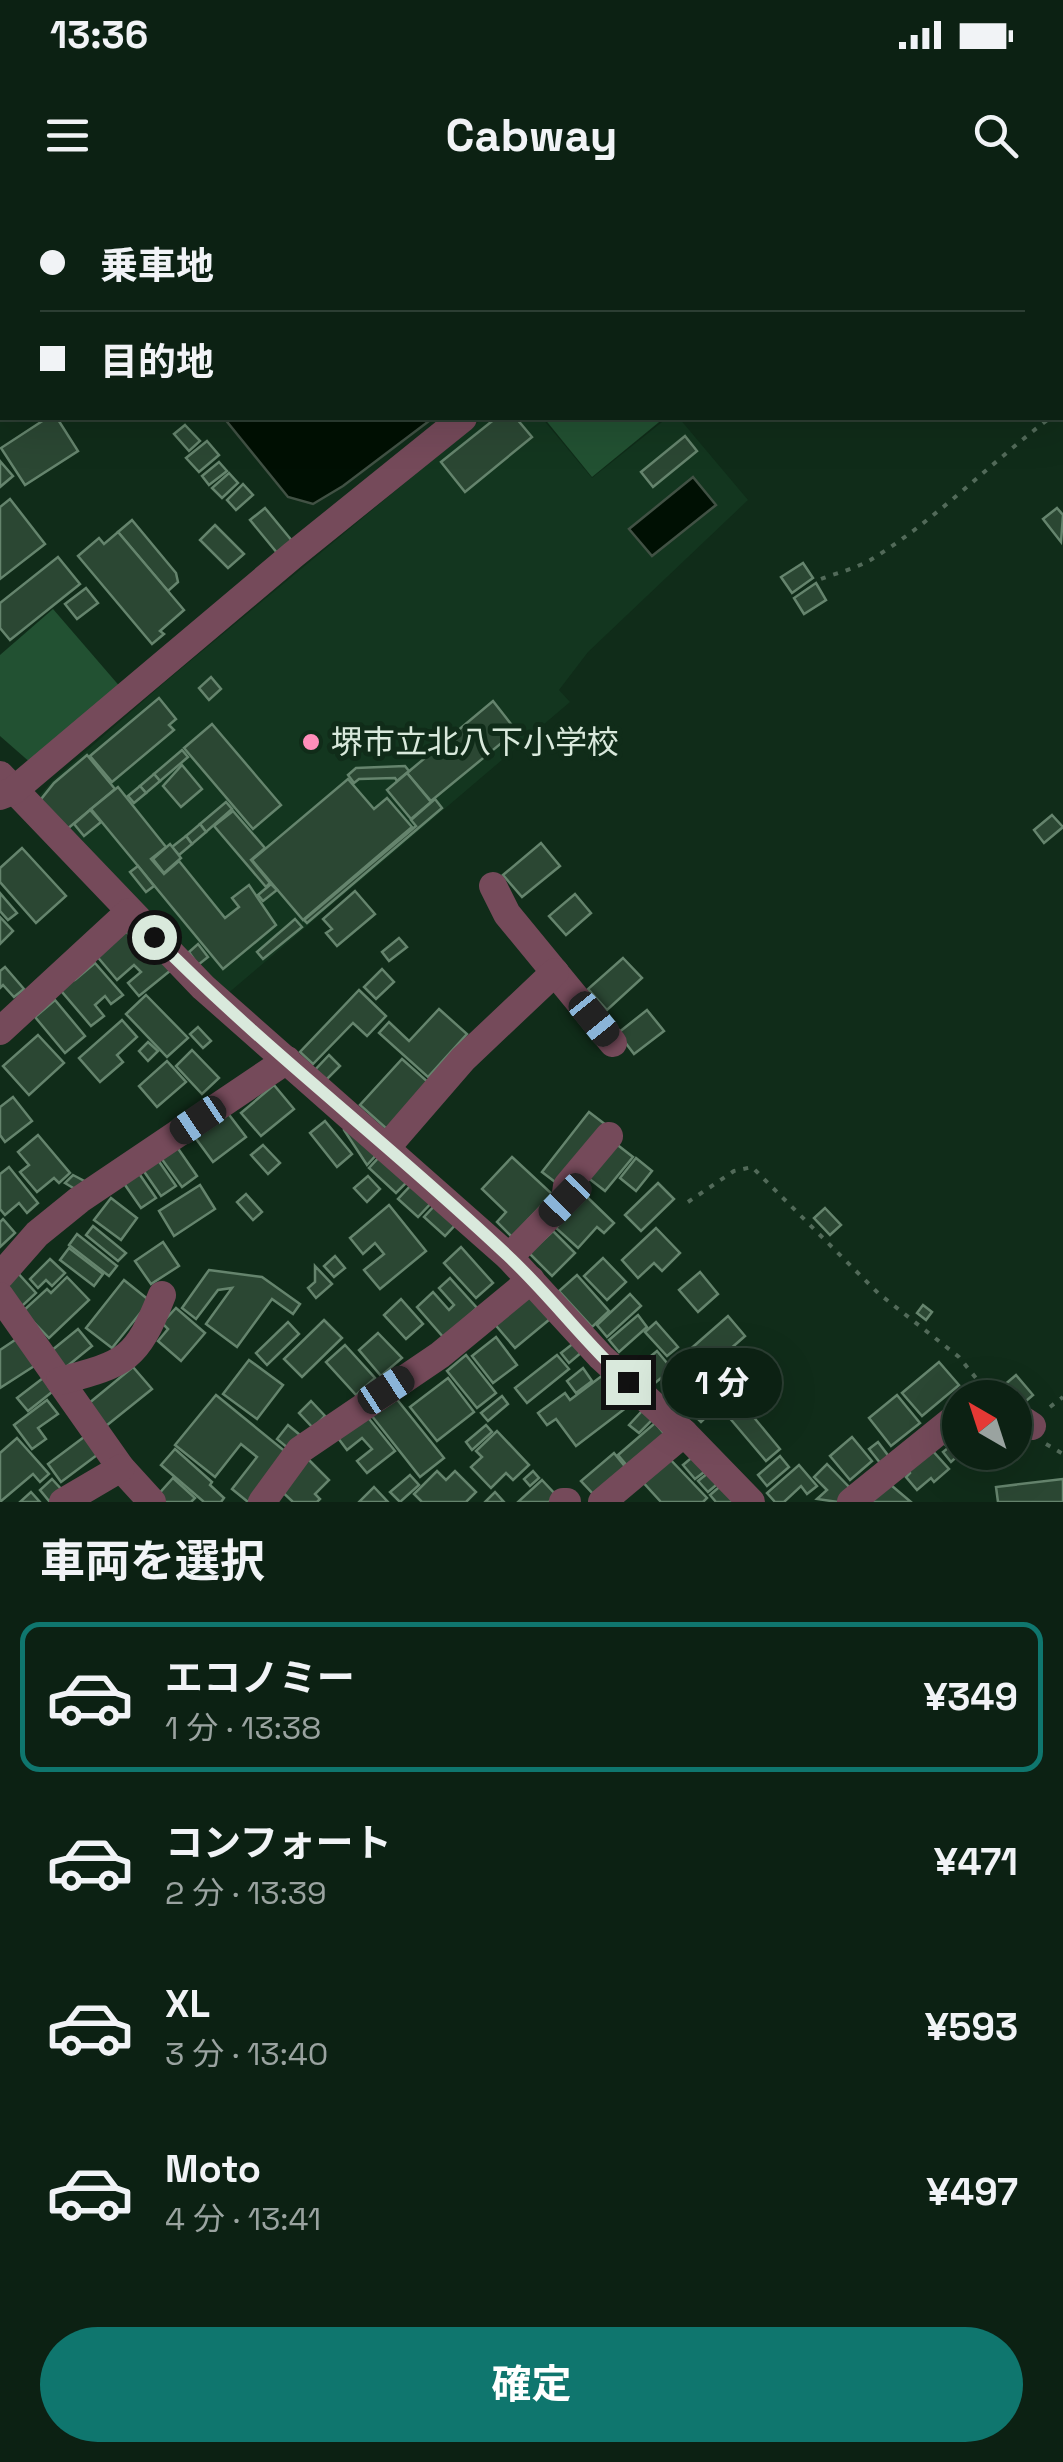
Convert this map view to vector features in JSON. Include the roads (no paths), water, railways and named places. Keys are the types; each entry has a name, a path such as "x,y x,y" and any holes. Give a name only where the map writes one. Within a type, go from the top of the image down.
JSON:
{"street":[{"path":"461,420 4,787 203,987 509,1256 601,1357 684,1433 751,1502"},
{"path":"493,886 507,914 614,1043"},
{"path":"0,1032 130,912"},
{"path":"386,1148 463,1059 555,972"},
{"path":"0,1276 37,1234 79,1200 288,1060"},
{"path":"509,1256 565,1200 567,1186 609,1136"},
{"path":"262,1502 300,1450 440,1355 531,1280"},
{"path":"0,1296 121,1468 152,1502"},
{"path":"60,1380 118,1365 147,1332 162,1296"},
{"path":"850,1502 942,1428"},
{"path":"602,1502 684,1433"},
{"path":"62,1502 121,1468"}],"place":[{"name":"堺市立北八下小学校","path":"311,742"}]}
